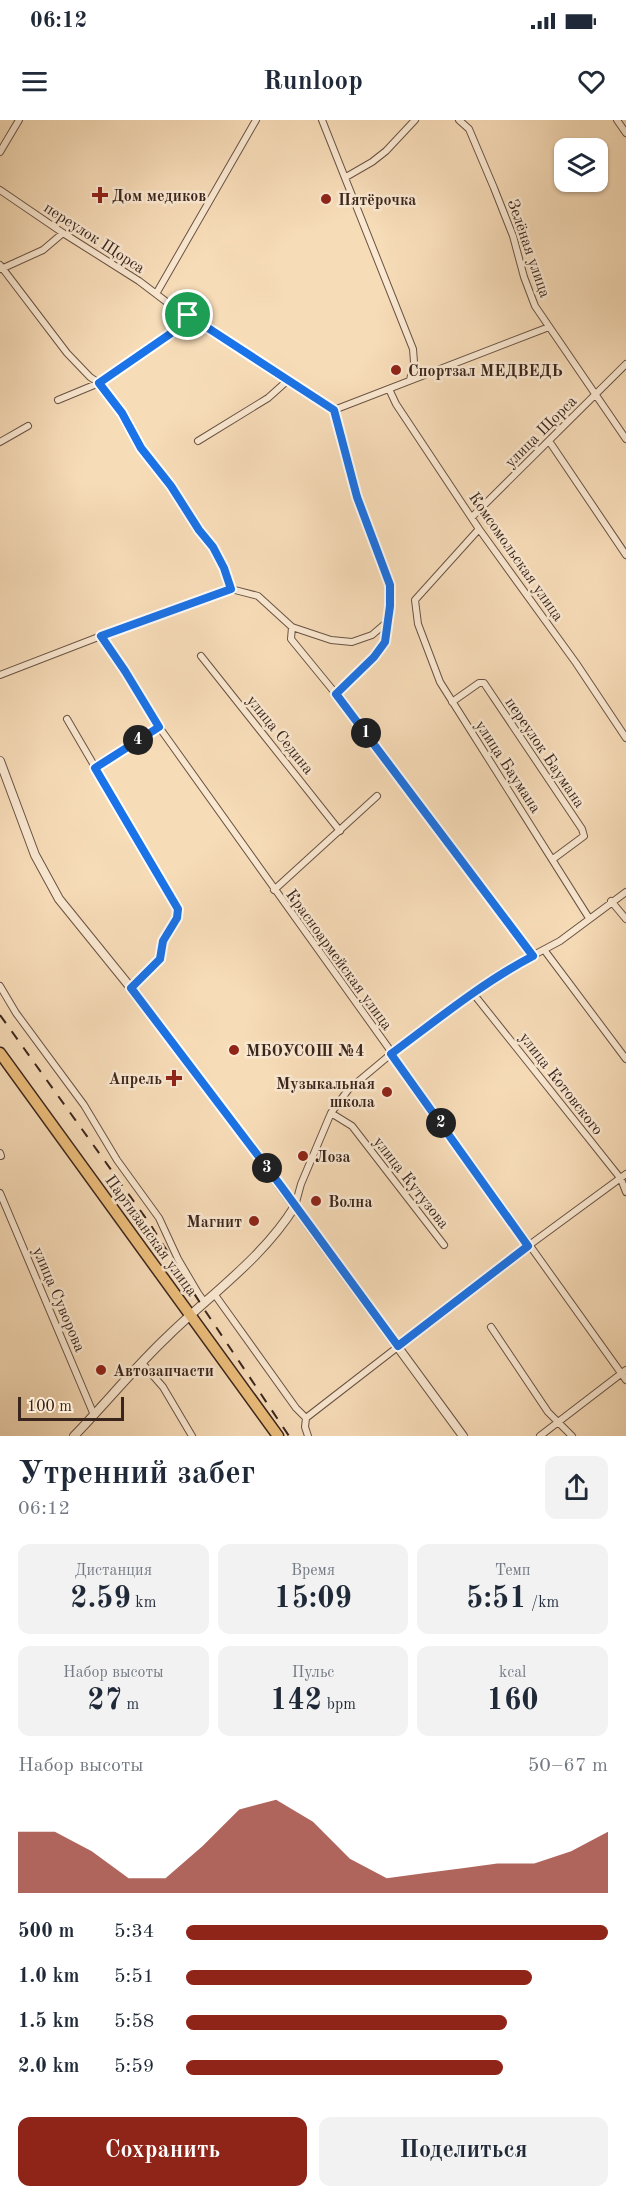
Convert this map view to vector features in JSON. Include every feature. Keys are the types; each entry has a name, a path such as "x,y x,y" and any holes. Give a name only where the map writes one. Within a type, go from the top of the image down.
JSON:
{"main road":[{"name":"Партизанская улица","path":"0,1053 278,1436"}],"street":[{"path":"0,152 19,120"},
{"path":"156,294 256,120"},
{"path":"322,120 413,349 414,362 410,380"},
{"path":"346,177 386,152 415,120"},
{"name":"Зелёная улица","path":"459,120 469,129 513,236 535,306 626,439"},
{"path":"617,120 626,133"},
{"name":"переулок Щорса","path":"0,190 334,410"},
{"path":"63,233 43,250 1,267 67,353 99,383 122,413 141,448 171,486 199,530 213,547 224,568 231,589"},
{"path":"58,400 99,383 170,334 188,315"},
{"path":"336,694 374,657 385,642 390,606 390,585 357,497 334,410 549,327"},
{"name":"улица Щорса","path":"472,517 626,364"},
{"path":"198,441 268,398 287,381"},
{"name":"Комсомольская улица","path":"390,388 396,404 479,529 576,663 626,738"},
{"path":"0,442 28,426"},
{"path":"549,441 626,555"},
{"name":"улица Баумана","path":"479,529 415,600 418,624 440,682 589,918"},
{"path":"0,675 231,589 258,596 292,627 331,640 352,642 372,635 386,622"},
{"path":"292,627 291,639 336,694 533,956"},
{"name":"Красноармейская улица","path":"101,636 159,727 274,890 528,1246 624,1372 626,1380"},
{"name":"улица Седина","path":"201,656 339,831"},
{"name":"переулок Баумана","path":"452,702 479,683 484,683 582,829 584,836 553,859"},
{"path":"67,719 178,909 177,918 163,941 160,959 131,988"},
{"path":"95,768 159,727"},
{"path":"0,761 35,855 47,880 72,916 131,988 296,1206 463,1436"},
{"path":"274,890 377,796"},
{"path":"75,1436 167,1336 215,1295 284,1224 296,1206 301,1184 331,1113 348,1090 472,992 500,973 545,951 626,892"},
{"path":"611,902 626,919"},
{"path":"545,951 626,1059"},
{"name":"Партизанская улица","path":"0,986 16,1013 84,1106 117,1160 159,1218 178,1259 206,1303"},
{"name":"улица Котовского","path":"472,992 623,1177 626,1192"},
{"name":"улица Кутузова","path":"331,1113 352,1126 444,1245"},
{"path":"308,1436 305,1427 306,1418 528,1246 623,1177"},
{"name":"улица Суворова","path":"0,1193 94,1415"},
{"name":"Партизанская улица","path":"215,1295 283,1390 306,1418"},
{"path":"491,1327 548,1412 572,1436"},
{"path":"142,1363 164,1387 192,1436"},
{"path":"540,1436 624,1372"}],"railway":[{"path":"0,1015 150,1224 289,1436"}],"place":[{"name":"Дом медиков","path":"100,195"},
{"name":"Пятёрочка","path":"326,199"},
{"name":"Спортзал МЕДВЕДЬ","path":"396,370"},
{"name":"МБОУСОШ №4","path":"234,1050"},
{"name":"Апрель","path":"174,1078"},
{"name":"Музыкальная школа","path":"387,1092"},
{"name":"Лоза","path":"303,1156"},
{"name":"Волна","path":"316,1201"},
{"name":"Магнит","path":"254,1221"},
{"name":"Автозапчасти","path":"101,1370"}],"route":[{"path":"188,315 334,410 357,497 390,585 390,606 385,642 374,657 336,694 533,956 500,973 472,992 391,1054 528,1246 398,1346 281,1186 131,988 160,959 163,941 177,918 178,909 95,768 159,727 101,636 231,589 224,568 213,547 199,530 171,486 141,448 122,413 99,383 170,334 188,315"}]}
